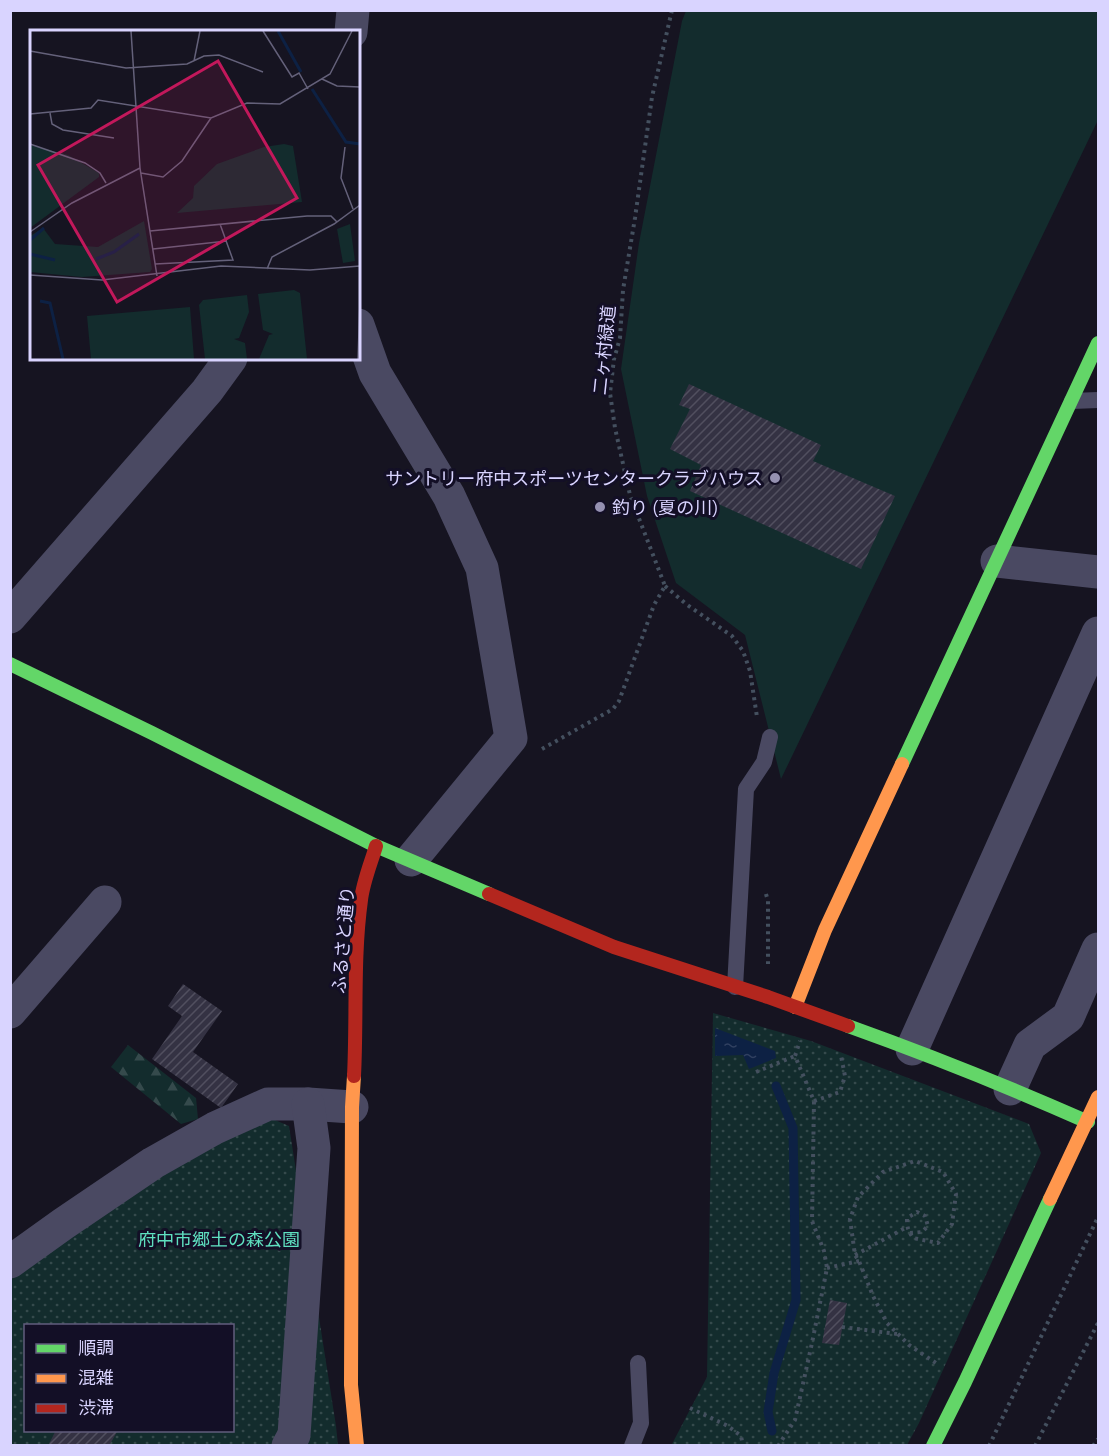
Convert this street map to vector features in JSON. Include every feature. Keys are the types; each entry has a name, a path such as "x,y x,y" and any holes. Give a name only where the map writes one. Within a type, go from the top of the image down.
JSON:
{"street":[{"path":"351,30 353,10"},
{"path":"360,331 375,373 449,496 482,568 511,738 411,860"},
{"path":"795,1006 825,930 1098,343"},
{"path":"10,617 207,391 227,360"},
{"path":"997,561 1098,572"},
{"path":"912,1049 1098,633"},
{"path":"10,664 153,733 376,846 445,876 614,947 834,1020 912,1049 1088,1122"},
{"name":"ふるさと通り","path":"357,1446 351,1385 355,978 361,898 376,846"},
{"path":"10,1012 105,902"},
{"path":"1010,1089 1030,1045 1068,1017 1098,949"},
{"path":"933,1446 1098,1097"},
{"path":"10,1262 153,1163 215,1128 268,1104 352,1107"},
{"path":"288,1446 294,1435 314,1148 308,1104"}],"lane":[{"path":"1072,401 1098,400"},
{"path":"735,987 746,789 764,762 770,737"},
{"path":"632,1446 641,1423 638,1364"}],"path":[{"name":"二ヶ村緑道","path":"536,753 613,710 619,701 654,605 665,586 630,495 615,428 610,393 614,359 620,338 623,290 652,97 672,10"},
{"path":"778,1446 795,1420 827,1268 824,1251 812,1221 814,1101 795,1056 810,1012"},
{"path":"814,1101 840,1092 845,1076 834,1020"},
{"path":"756,1072 795,1056"},
{"path":"910,1233 922,1232 928,1226 925,1216 918,1212 907,1218 907,1227 910,1233 913,1238 938,1243 952,1224 956,1194 943,1172 915,1161 883,1172 858,1197 850,1219 855,1255 860,1261 873,1296 887,1323 909,1345 965,1382"},
{"path":"989,1446 1098,1217"},
{"path":"855,1255 907,1227"},
{"path":"827,1268 860,1261"},
{"path":"1035,1446 1098,1323"},
{"path":"842,1327 898,1334"},
{"path":"690,1408 728,1426 741,1436 743,1446"},
{"path":"1093,1446 1098,1439"}],"green space":[{"path":"686,11 1098,11 1098,120 781,779 745,635 676,583 647,496 621,369 639,243 682,21"},
{"path":"713,1013 811,1041 1029,1124 1041,1153 907,1445 671,1446 707,1377"},
{"path":"128,1045 196,1098 198,1119 181,1124 111,1067"},
{"name":"府中市郷土の森公園","path":"261,1114 289,1126 338,1445 11,1446 11,1276 51,1237"}],"water":[{"path":"715,1028 775,1051 776,1058 749,1069 743,1055 715,1056"}],"building":[{"name":"サントリー府中スポーツセンタークラブハウス","path":"689,384 821,445 813,461 895,496 861,569 690,491 701,465 670,449 690,409 679,405"},
{"path":"183,984 222,1011 193,1052 238,1084 221,1108 152,1059 182,1016 168,1006"},
{"path":"830,1300 847,1303 839,1345 822,1343"},
{"path":"55,1432 117,1432 109,1446 48,1446"}],"waterway":[{"path":"772,1431 768,1412 774,1373 796,1300 793,1128 776,1086"}],"traffic: fast":[{"path":"902,764 1098,343"},
{"path":"10,664 376,846 489,894"},
{"path":"848,1026 909,1048 1088,1122"},
{"path":"933,1446 1050,1199"}],"traffic: slow":[{"path":"795,1007 825,930 902,764"},
{"path":"354,1076 351,1385 357,1446"},
{"path":"1050,1199 1098,1097"}],"traffic: jam":[{"path":"354,1076 356,966 361,900 363,886 376,846"},
{"path":"489,894 614,947 768,997 848,1026"}],"place":[{"name":"サントリー府中スポーツセンタークラブハウス","path":"775,478"},
{"name":"釣り (夏の川)","path":"600,507"}]}
